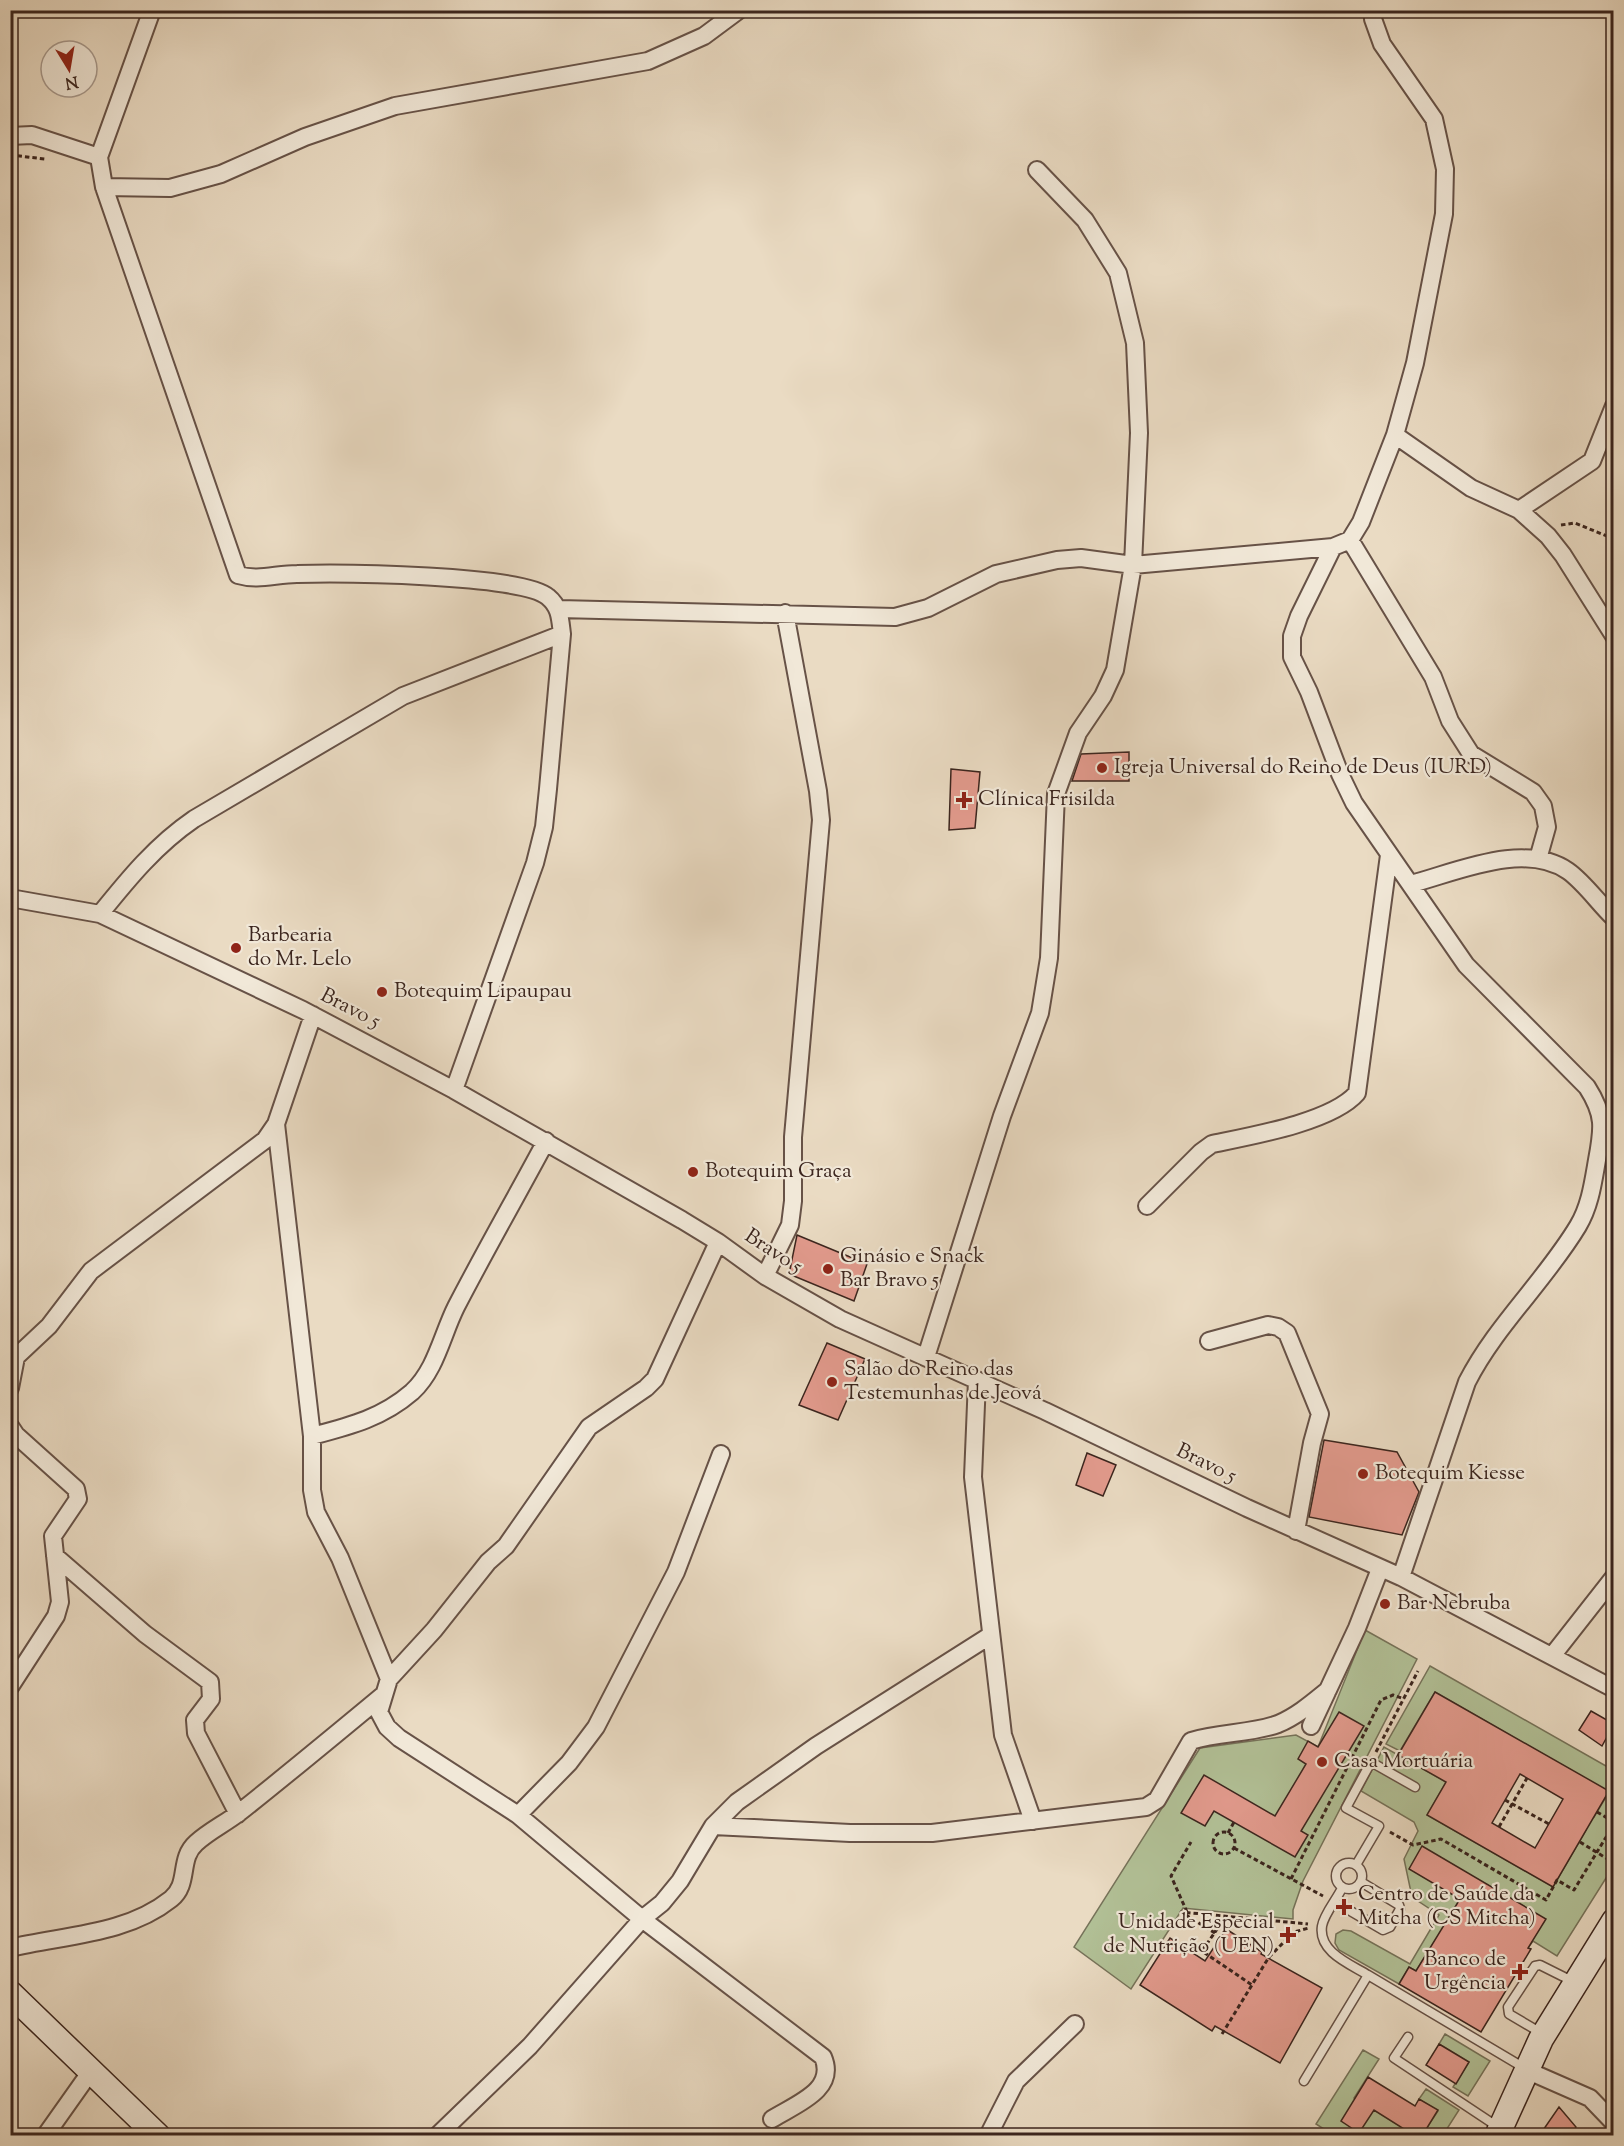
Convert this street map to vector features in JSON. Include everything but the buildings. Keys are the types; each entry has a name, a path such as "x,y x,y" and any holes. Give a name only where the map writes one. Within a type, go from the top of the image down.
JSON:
{"main road":[{"path":"1499,2132 1544,2034 1614,1921"},
{"path":"10,1993 158,2136"}],"street":[{"path":"152,10 99,157 104,187 238,576 252,579 283,574 341,573 460,579 516,585 546,595 559,609 562,634 544,827 535,863 454,1090"},
{"path":"104,187 170,188 221,174 305,137 395,106 648,61 704,36 739,10"},
{"path":"559,609 711,615 785,613 895,617 928,609 996,574 1057,560 1081,558 1133,565 1333,547 1350,540 1361,522 1395,435 1415,363 1442,225 1445,169 1434,119 1382,44 1373,19 1373,10"},
{"path":"10,136 32,135 99,157"},
{"path":"927,1357 1002,1116 1040,1013 1049,958 1056,794 1078,733 1103,696 1115,670 1133,565 1139,433 1133,331 1118,273 1085,220 1037,170"},
{"path":"1518,510 1592,461 1614,406"},
{"path":"1395,435 1471,488 1518,510 1538,528 1563,555 1614,636"},
{"path":"1350,540 1433,677 1450,721 1471,754 1533,792 1543,806 1547,827 1538,859"},
{"path":"1333,547 1299,616 1292,636 1292,657 1309,692 1340,774 1354,803 1466,965 1587,1087 1599,1107 1603,1127 1592,1195 1578,1225 1481,1355 1467,1382 1401,1577"},
{"path":"765,1276 790,1225 794,1201 793,1137 821,820 818,791 785,613"},
{"path":"100,914 141,863 169,836 194,819 403,696 562,634"},
{"path":"1147,1206 1201,1152 1212,1144 1329,1114 1347,1104 1356,1093 1389,855"},
{"path":"1411,884 1503,860 1538,859 1568,871 1614,918"},
{"name":"Bravo 5","path":"10,898 100,914 313,1015 546,1141 718,1242 765,1276 840,1319 977,1380 1296,1531 1401,1577 1614,1689"},
{"path":"10,1388 16,1357 49,1326 91,1271 116,1250 250,1154 265,1140 276,1124 313,1015"},
{"path":"1603,1127 1614,1111"},
{"path":"276,1124 312,1436 312,1490 316,1512 340,1558 389,1679"},
{"path":"312,1436 361,1424 386,1412 419,1383 431,1368 455,1309 546,1141"},
{"path":"718,1242 655,1379 646,1388 589,1427 506,1546 488,1562 434,1630 389,1679 379,1712 387,1727 399,1738 518,1815 642,1919 823,2057 827,2077 822,2087 772,2119"},
{"path":"1209,1341 1268,1325 1278,1327 1287,1333 1320,1414 1312,1443 1296,1531"},
{"path":"977,1380 973,1477 1003,1734 1033,1821"},
{"path":"10,1426 16,1435 76,1489 78,1499 53,1536 60,1602 56,1616 10,1687"},
{"path":"518,1815 569,1763 596,1727 676,1572 721,1454"},
{"path":"55,1556 145,1634 210,1682 211,1699 195,1720 196,1733 238,1814"},
{"path":"1311,1726 1358,1628 1380,1569"},
{"path":"1552,1656 1614,1577"},
{"path":"437,2136 531,2046 642,1919 662,1903 680,1881 713,1826 737,1803 816,1746 991,1635"},
{"path":"713,1826 850,1833 932,1833 1146,1807 1157,1800 1191,1741 1207,1736 1276,1725 1302,1712 1328,1690"},
{"path":"10,1948 51,1938 115,1928 171,1899 182,1887 185,1861 194,1845 238,1814 382,1696"},
{"path":"988,2136 1016,2081 1075,2024"},
{"path":"1526,2070 1590,2098 1614,2123"},
{"path":"45,2136 91,2071"}],"lane":[{"path":"1356,1865 1379,1826 1346,1808 1371,1762 1415,1787"},
{"path":"1345,1863 1356,1865 1362,1874 1361,1882 1355,1888 1342,1888 1336,1881 1338,1868 1345,1863"},
{"path":"1335,1902 1383,1930 1390,1927 1400,1905 1361,1882"},
{"path":"1342,1888 1322,1925 1324,1943 1333,1953 1526,2070"},
{"path":"1544,2034 1509,2014 1508,2007 1535,1966 1540,1965 1576,1983"},
{"path":"1304,2081 1368,1975"},
{"path":"1408,2037 1394,2058 1499,2132"}],"path":[{"path":"1538,528 1575,524 1614,539"},
{"path":"1371,1762 1418,1671"},
{"path":"1291,1879 1381,1700 1393,1695 1404,1699"},
{"path":"1498,1827 1527,1778"},
{"path":"1505,1800 1549,1824"},
{"path":"1379,1826 1413,1845 1441,1839 1546,1900 1557,1880 1574,1890 1597,1852 1614,1823 1598,1812"},
{"path":"1228,1833 1234,1822"},
{"path":"1228,1833 1235,1841 1234,1848 1226,1854 1219,1853 1214,1848 1218,1835 1228,1833"},
{"path":"1187,1912 1171,1875 1191,1842"},
{"path":"1580,1842 1614,1863"},
{"path":"1234,1848 1335,1902"},
{"path":"1215,1933 1181,1912 1322,1925"},
{"path":"1227,1916 1202,1951 1252,1985"},
{"path":"1222,2034 1269,1957 1294,1932 1322,1925"}],"green space":[{"path":"1365,1630 1417,1659 1303,1881 1293,1910 1293,1919 1183,1908 1131,1989 1074,1947 1200,1748 1296,1735 1318,1747"},
{"path":"1430,1666 1613,1770 1613,1867 1557,1956 1533,1941 1528,1948 1457,1906 1416,1971 1409,1967 1399,1984 1339,1950 1335,1943 1336,1934 1343,1930 1351,1931 1410,1964 1439,1915 1412,1897 1404,1859 1418,1831 1414,1822 1361,1791 1384,1747 1446,1782 1427,1815 1553,1887 1586,1830 1586,1813 1594,1817 1609,1792 1435,1692 1400,1751 1386,1744"},
{"path":"1445,2034 1490,2061 1468,2096 1453,2087 1469,2062 1439,2044"},
{"path":"1363,2050 1379,2059 1354,2098 1415,2135 1333,2135 1316,2124"},
{"path":"1426,2089 1459,2110 1443,2135 1422,2135 1438,2111 1419,2099"}],"place":[{"name":"Igreja Universal do Reino de Deus (IURD)","path":"1102,768"},
{"name":"Clínica Frisilda","path":"964,800"},
{"name":"Barbearia do Mr. Lelo","path":"236,948"},
{"name":"Botequim Lipaupau","path":"382,992"},
{"name":"Botequim Graça","path":"693,1172"},
{"name":"Ginásio e Snack Bar Bravo 5","path":"828,1269"},
{"name":"Salão do Reino das Testemunhas de Jeová","path":"832,1382"},
{"name":"Botequim Kiesse","path":"1363,1474"},
{"name":"Bar Nebruba","path":"1385,1604"},
{"name":"Casa Mortuária","path":"1322,1762"},
{"name":"Centro de Saúde da Mitcha (CS Mitcha)","path":"1344,1907"},
{"name":"Unidade Especial de Nutrição (UEN)","path":"1288,1935"},
{"name":"Banco de Urgência","path":"1520,1972"}]}
